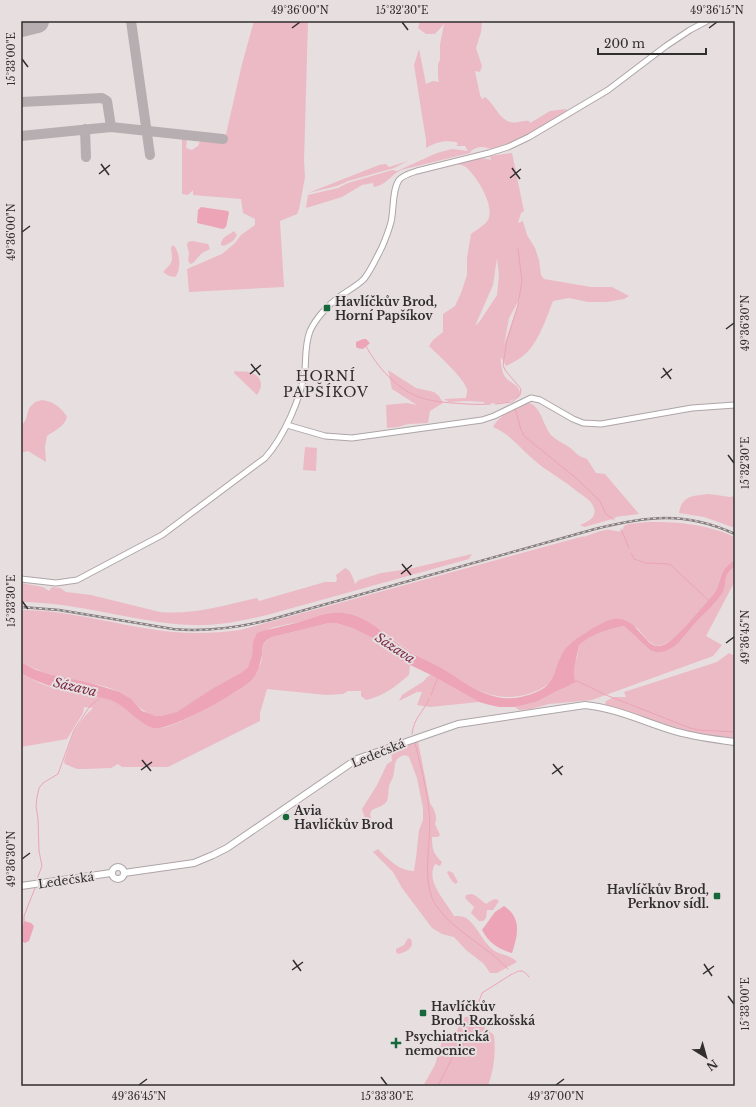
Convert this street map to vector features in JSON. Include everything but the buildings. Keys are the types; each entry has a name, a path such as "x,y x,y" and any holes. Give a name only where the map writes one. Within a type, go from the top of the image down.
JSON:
{"main road":[{"name":"Ledečská","path":"111,873 113,877 119,879 124,873 194,863 213,855 234,843 356,759 458,724 585,705 602,706 672,731 702,738 735,742"},
{"name":"Ledečská","path":"111,873 112,869 117,866 123,868 124,873"},
{"name":"Ledečská","path":"21,886 111,873"}],"street":[{"path":"21,579 56,583 76,580 162,535 266,458 274,449 287,425 301,389 305,371 306,347 310,332 328,306 364,279 382,247 391,222 396,188 400,179 408,174 418,171 508,148 591,101 666,46 707,21"},
{"path":"287,425 330,437 352,438 482,420 494,416 530,398 540,400 583,423 601,424 692,408 735,405"}],"shaded area":[{"path":"254,21 308,21 304,161 305,177 297,214 280,221 284,287 189,292 187,269 222,254 235,243 241,235 255,225 255,219 243,213 241,199 193,195 193,190 188,195 182,194 182,139 187,139 186,148 192,150 198,146 201,139 224,143 242,64"},
{"path":"420,21 482,21 481,32 476,48 482,66 480,72 475,71 480,95 482,99 485,97 506,120 510,122 529,121 530,123 550,111 567,110 540,128 501,146 491,149 486,147 478,147 473,149 470,153 401,170 379,186 374,187 373,183 362,185 342,197 306,208 308,195 338,188 348,183 392,170 397,171 437,153 452,149 468,151 465,146 456,146 458,144 452,141 440,142 426,148 414,65 419,49 426,84 433,81 439,82 438,64 440,60 440,45 444,24 435,34 426,34 418,28"},
{"path":"512,153 524,211 521,213 518,223 523,221 527,235 535,248 539,260 541,275 544,279 591,287 612,287 629,296 624,299 607,302 588,302 569,298 553,301 541,331 528,351 519,359 506,366 501,357 503,373 506,378 520,391 519,397 508,402 485,404 484,402 468,401 449,402 444,399 466,398 467,389 455,372 429,346 433,340 443,332 443,314 455,306 461,293 467,275 467,258 471,234 488,220 490,214 487,200 481,186 467,168 457,164 474,158 491,160 490,156","holes":["497,258 499,275 497,295 475,326 493,285","520,299 504,345 509,318"]},
{"path":"408,161 394,168 348,181 337,186 308,193 379,165 386,164 389,167"},
{"path":"234,231 237,235 233,241 224,246 221,245 222,240"},
{"path":"192,241 208,244 210,249 202,253 193,263 190,264 188,260 189,253 187,245 188,242"},
{"path":"173,245 179,255 179,270 175,277 169,276 163,272 172,262 171,248"},
{"path":"388,370 416,388 434,392 439,396 443,403 430,411 428,423 408,424 387,428 386,405 407,403 417,405 392,389"},
{"path":"235,371 249,372 259,378 261,388 257,395 234,373"},
{"path":"42,400 57,406 67,417 62,426 47,436 45,447 46,462 28,451 21,453 21,427 26,419 29,408 35,402"},
{"path":"525,402 535,406 551,435 587,459 596,473 605,474 639,514 615,517 616,518 584,527 580,525 593,517 595,511 591,502 539,464 510,437 493,427 499,419"},
{"path":"305,447 317,448 316,471 303,470"},
{"path":"709,494 730,497 735,496 735,528 704,517 679,513 680,507 689,498"},
{"path":"648,522 693,525 713,529 735,537 735,560 725,568 714,594 677,635 661,645 655,645 649,641 637,628 610,620 585,633 550,683 540,689 521,696 500,696 480,691 409,650 366,620 344,613 327,614 274,627 265,631 253,642 250,662 243,672 235,678 211,690 178,712 165,716 151,715 125,695 112,689 52,675 21,662 21,610 59,613 173,632 207,633 240,630 584,536 583,537 600,531 622,531 624,526 628,524"},
{"path":"472,554 469,559 267,615 221,624 192,625 149,621 64,605 21,602 21,583 43,587 49,591 52,587 60,588 66,592 91,595 160,612 172,613 197,611 257,598 259,601 325,582 336,582 336,575 345,568 350,572 355,584 359,580 381,573 409,569"},
{"path":"735,567 735,581 706,636 722,645 713,656 592,700 549,704 531,709 519,710 515,707 536,702 564,688 573,676 579,645 600,632 624,626 650,650 681,640 721,595 725,576 728,571"},
{"path":"329,623 336,623 352,628 377,640 400,660 410,665 409,675 384,693 366,700 361,696 361,691 348,691 343,694 326,695 267,689 260,713 260,721 168,767 122,767 118,764 111,768 77,769 65,764 64,761 74,731 93,708 84,707 83,713 67,739 21,747 21,673 51,687 111,700 122,706 143,723 154,728 161,728 187,719 237,691 260,665 262,659 262,648 272,637"},
{"path":"729,653 735,656 735,738 700,734 605,705 606,701 614,697 626,697 624,692 717,662"},
{"path":"431,675 479,702 430,707 417,705 422,692 417,692 399,701 402,695"},
{"path":"418,741 430,803 435,813 435,824 440,835 438,837 432,837 434,851 442,862 440,866 435,864 433,878 435,884 454,916 462,916 466,918 473,924 488,946 498,953 514,959 517,962 497,973 490,973 484,964 466,950 454,937 442,934 432,928 402,888 393,872 373,852 378,849 399,867 414,871 419,830 423,820 423,808 417,778 409,757 405,755 401,756 396,761 393,777 389,786 387,801 384,805 371,811 369,825 367,825 362,809 377,785 387,764 392,761 391,750"},
{"path":"449,871 453,873 458,882 455,884 447,872"},
{"path":"472,894 486,904 496,899 499,901 493,910 487,910 486,918 483,921 479,921 471,913 474,907 465,898 466,895"},
{"path":"408,938 411,939 412,942 411,947 407,951 398,954 396,949 404,945"},
{"path":"470,1016 494,1035 494,1060 488,1086 423,1086 435,1065 444,1035 456,1032 465,1017"}],"water":[{"path":"201,207 228,211 229,213 226,227 223,229 197,223 198,210"},
{"path":"366,339 370,343 363,349 357,348 356,342"},
{"name":"Sázava","path":"735,560 735,567 730,570 726,576 721,595 672,648 658,652 650,650 624,626 600,632 579,645 574,668 575,682 536,702 515,707 499,707 479,702 431,675 400,660 377,640 352,628 336,623 329,623 272,637 265,641 258,670 248,683 202,711 161,728 147,726 114,701 53,687 21,673 21,662 36,670 52,675 90,683 120,692 131,699 142,711 156,716 162,716 177,712 212,689 241,673 248,667 252,656 253,642 257,633 331,613 344,613 366,620 407,650 488,695 510,698 521,697 537,692 548,685 553,678 565,649 585,633 607,621 617,619 625,620 632,624 649,642 654,645 660,646 666,644 680,632 714,594 725,568"},
{"path":"504,906 514,916 516,921 517,933 512,953 502,950 494,945 482,930 495,912"},
{"path":"24,921 31,923 34,926 29,941 25,943 21,941 21,930"}],"waterway":[{"path":"495,404 512,402 520,395 521,389 505,370 503,365 507,340 518,305 522,281 518,249"},
{"path":"366,346 376,362 388,376 403,389 411,393 423,398 440,402 490,404"},
{"path":"515,408 524,436 576,478 600,501 606,514 614,520"},
{"path":"621,529 629,548"},
{"path":"631,553 634,559 646,563 671,565 708,600"},
{"path":"431,695 438,677"},
{"path":"574,682 577,681 606,695 690,728 735,732"},
{"name":"Sázava","path":"37,879 42,866 39,851 36,806 39,788 43,783 58,774 74,730 90,706 101,697"},
{"path":"412,734 415,723 429,699"},
{"path":"415,743 425,785 429,811 428,873 432,897 444,916 462,932 491,953 508,969"},
{"path":"24,922 24,916 35,888"},
{"path":"513,974 518,971 522,971 529,977"},
{"path":"438,1086 453,1056 464,1043 482,993 512,974"}],"taxiway":[{"path":"131,21 150,155"},
{"path":"21,102 102,98 107,101 111,127"},
{"path":"21,136 111,127 223,139"},
{"path":"85,129 86,157"}],"runway":[{"path":"21,25 37,21"}],"railway":[{"path":"21,607 59,610 173,629 221,629 269,620 595,529 632,521 666,518 682,519 717,527 735,534"}],"place":[{"name":"Havlíčkův Brod, Horní Papšíkov","path":"327,308"},
{"name":"Avia Havlíčkův Brod","path":"286,817"},
{"name":"Havlíčkův Brod, Perknov sídl.","path":"717,896"},
{"name":"Havlíčkův Brod, Rozkošská","path":"423,1013"},
{"name":"Psychiatrická nemocnice","path":"396,1043"}],"district":[{"name":"HORNÍ PAPŠÍKOV","path":"326,384"}]}
